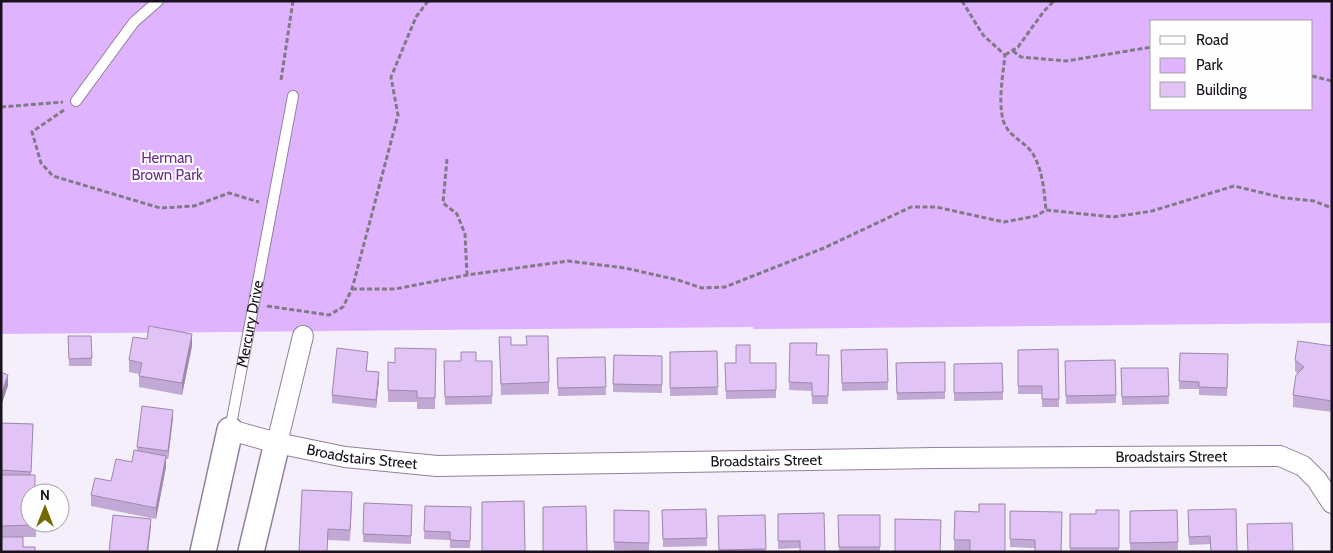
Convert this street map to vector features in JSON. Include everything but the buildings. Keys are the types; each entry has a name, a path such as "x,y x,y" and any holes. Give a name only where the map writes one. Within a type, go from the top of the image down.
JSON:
{"street":[{"path":"251,552 303,336"},
{"name":"Broadstairs Street","path":"230,430 277,443 346,457 437,466 944,458 1280,456 1303,466 1316,480 1332,503"},
{"name":"Mercury Drive","path":"203,552 230,430"}],"lane":[{"path":"76,101 134,22 158,1"},
{"name":"Mercury Drive","path":"230,430 293,96"}],"path":[{"path":"281,80 293,1"},
{"path":"254,304 329,315 343,307 352,288 398,116 391,77 416,17 428,1"},
{"path":"962,1 984,35 1005,55"},
{"path":"1005,55 1018,47 1044,11 1054,1"},
{"path":"1013,51 1021,58 1066,61 1150,47"},
{"path":"1005,55 1001,90 1004,121 1011,134 1033,153 1041,172 1046,210"},
{"path":"1313,76 1332,81"},
{"path":"1,108 76,101"},
{"path":"76,101 32,132 42,163 53,176 160,208 194,206 229,193 273,206"},
{"path":"447,160 443,203 458,214 465,234 467,276"},
{"path":"352,288 395,288 568,261 625,268 678,280 702,288 725,287 824,248 911,207 936,207 1004,222 1036,216 1046,210 1113,217 1152,211 1234,186 1284,198 1314,201 1332,208"}],"green space":[{"name":"Herman Brown Park","path":"1,1 1332,1 1332,323 753,329 753,327 1,334"}]}
